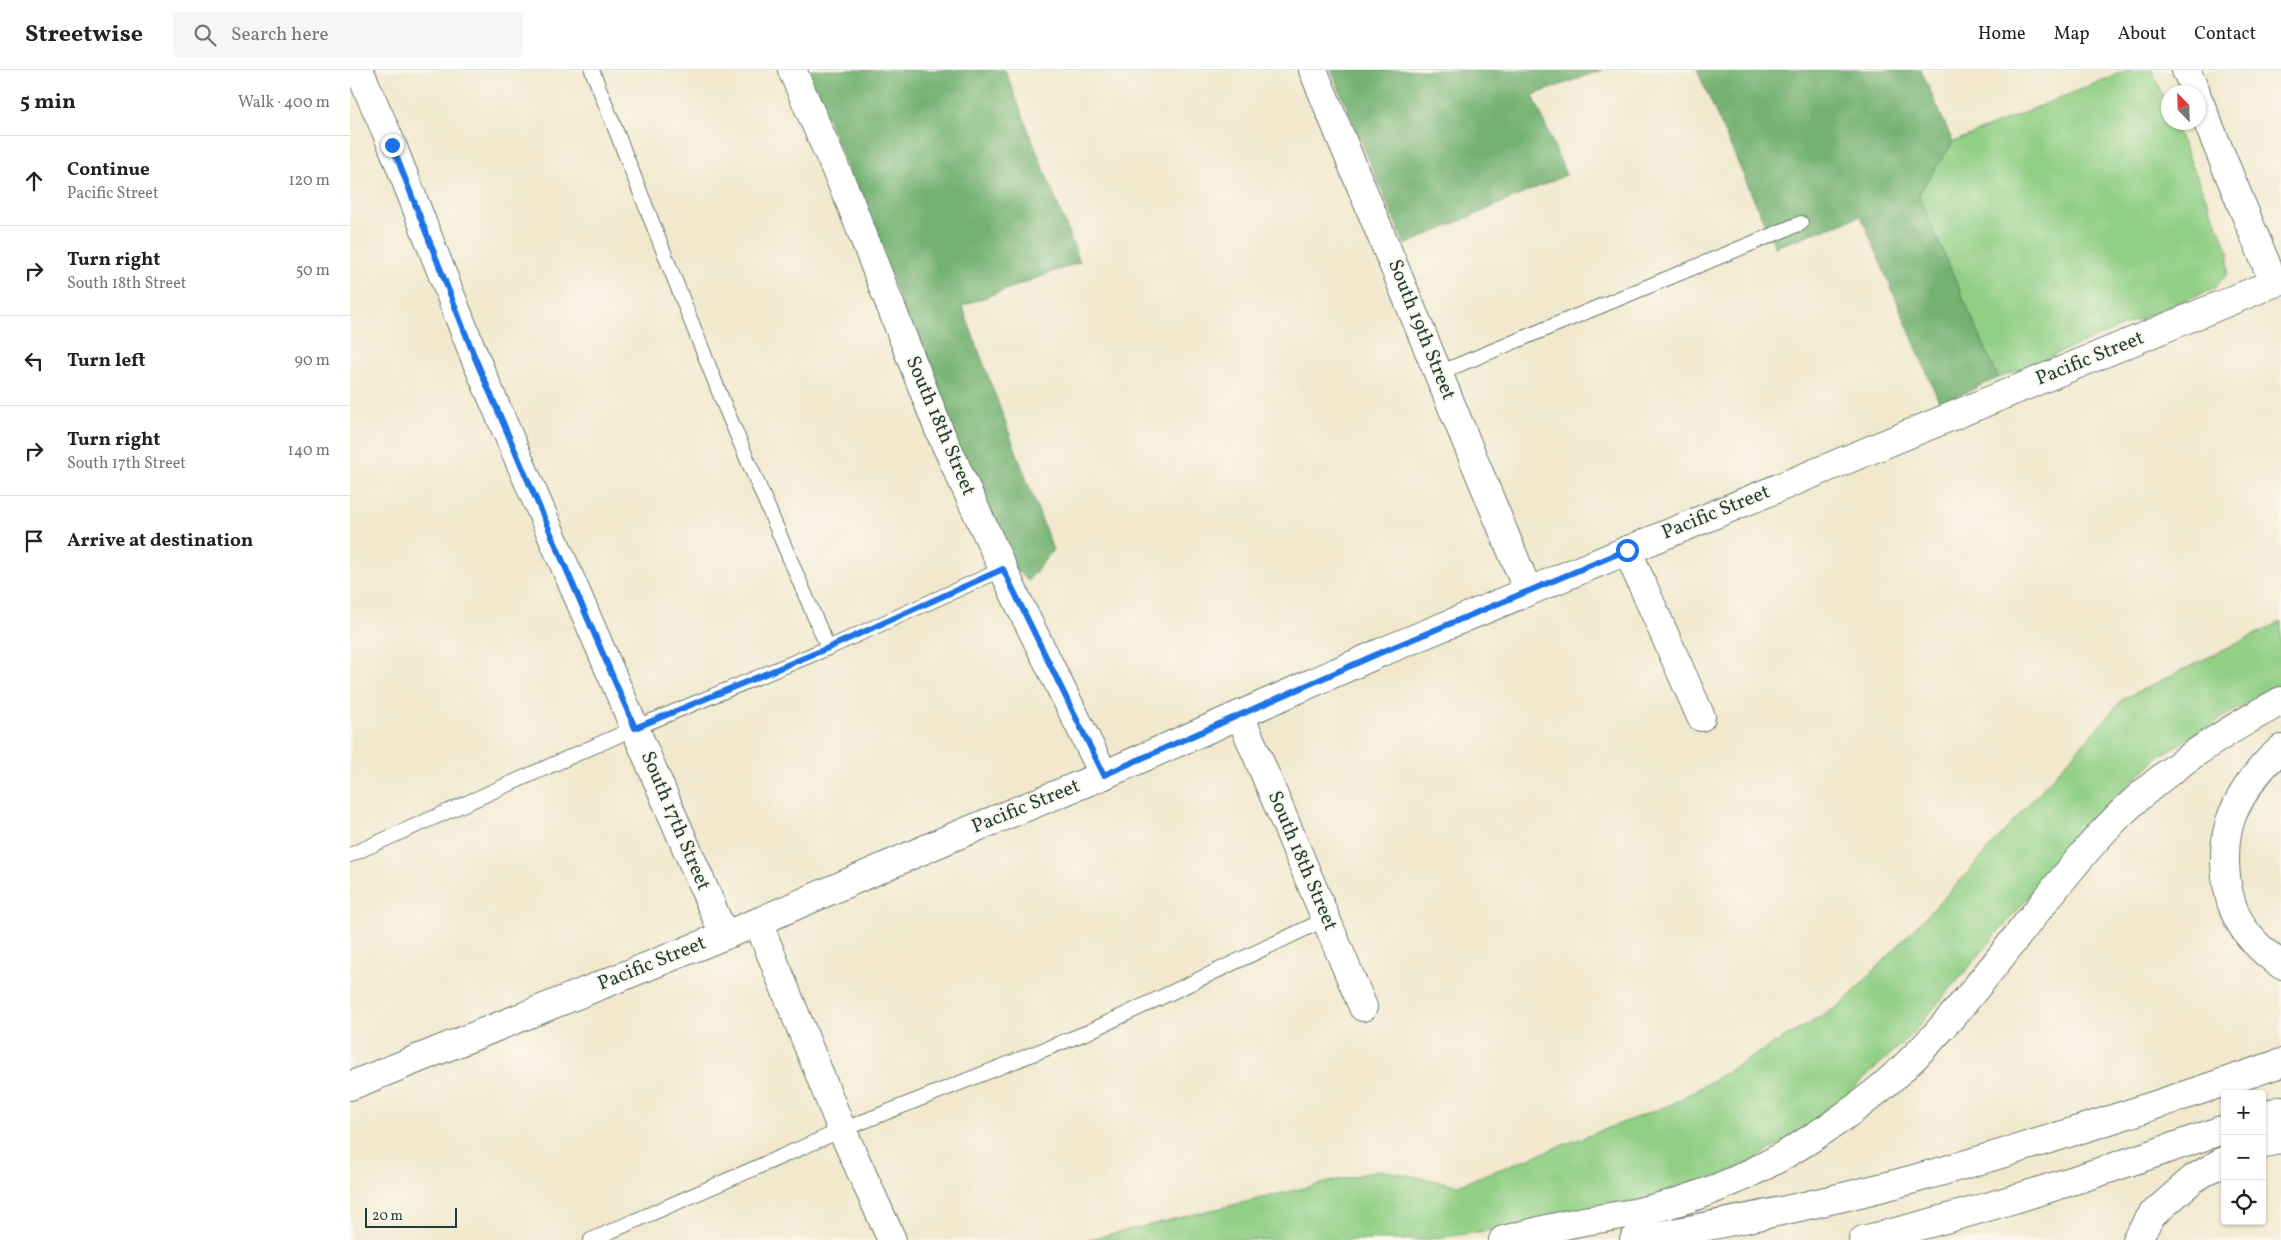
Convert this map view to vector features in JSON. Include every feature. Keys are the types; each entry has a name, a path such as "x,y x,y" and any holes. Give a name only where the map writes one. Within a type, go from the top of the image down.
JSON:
{"main road":[{"name":"South 18th Street","path":"792,70 850,202 939,430 1003,569 1104,775"},
{"name":"South 19th Street","path":"1313,70 1528,591"},
{"path":"2186,70 2193,85"},
{"name":"South 17th Street","path":"368,73 392,145 475,358 724,935"},
{"path":"2206,118 2277,282"},
{"name":"Pacific Street","path":"350,1086 758,922 953,837 1104,775 1382,652 2277,282"},
{"path":"1627,550 1701,718"},
{"path":"1503,1240 1578,1222 1643,1211 1697,1196 1755,1171 1804,1143 1843,1117 1901,1070 1942,1028 2101,835 2139,797 2183,761 2233,728 2281,701"},
{"name":"South 18th Street","path":"1240,715 1363,1007"},
{"path":"2281,749 2253,779 2233,814 2225,856 2228,896 2241,924 2265,952 2281,965"},
{"path":"758,922 842,1130 892,1240"},
{"path":"1634,1240 1754,1218 1913,1179 2082,1130 2281,1063"},
{"path":"2266,1115 2281,1110"},
{"path":"1863,1240 1927,1225 2078,1179 2221,1131"},
{"path":"2266,1144 2281,1138"},
{"path":"2136,1240 2152,1215 2193,1179 2221,1162"}],"lane":[{"path":"592,70 725,407 828,648"},
{"path":"1438,372 1801,223"},
{"path":"350,855 635,728 828,648 1003,569"},
{"path":"591,1240 842,1130 1088,1032 1326,919"}],"green space":[{"path":"808,70 1005,70 1080,262 962,306 1053,550 1028,581 1001,555"},
{"path":"1331,70 1602,70 1533,95 1566,175 1405,245"},
{"path":"1697,70 1921,70 1953,142 1918,195 1998,378 1940,404 1861,216 1775,247"},
{"path":"2127,70 2152,70 2161,92 2161,130 2177,130 2229,252 2227,274 2215,288 1998,378 1918,195 1953,142"},
{"path":"2281,622 2281,687 2249,702 2161,755 2106,806 1911,1035 1826,1114 1748,1164 1687,1189 1581,1216 1426,1240 1086,1240 1380,1170 1458,1185 1672,1104 1842,1004 1959,882 2123,699"}],"route":[{"path":"392,145 475,358 635,728 828,648 1003,569 1104,775 1382,652 1627,550"}]}
